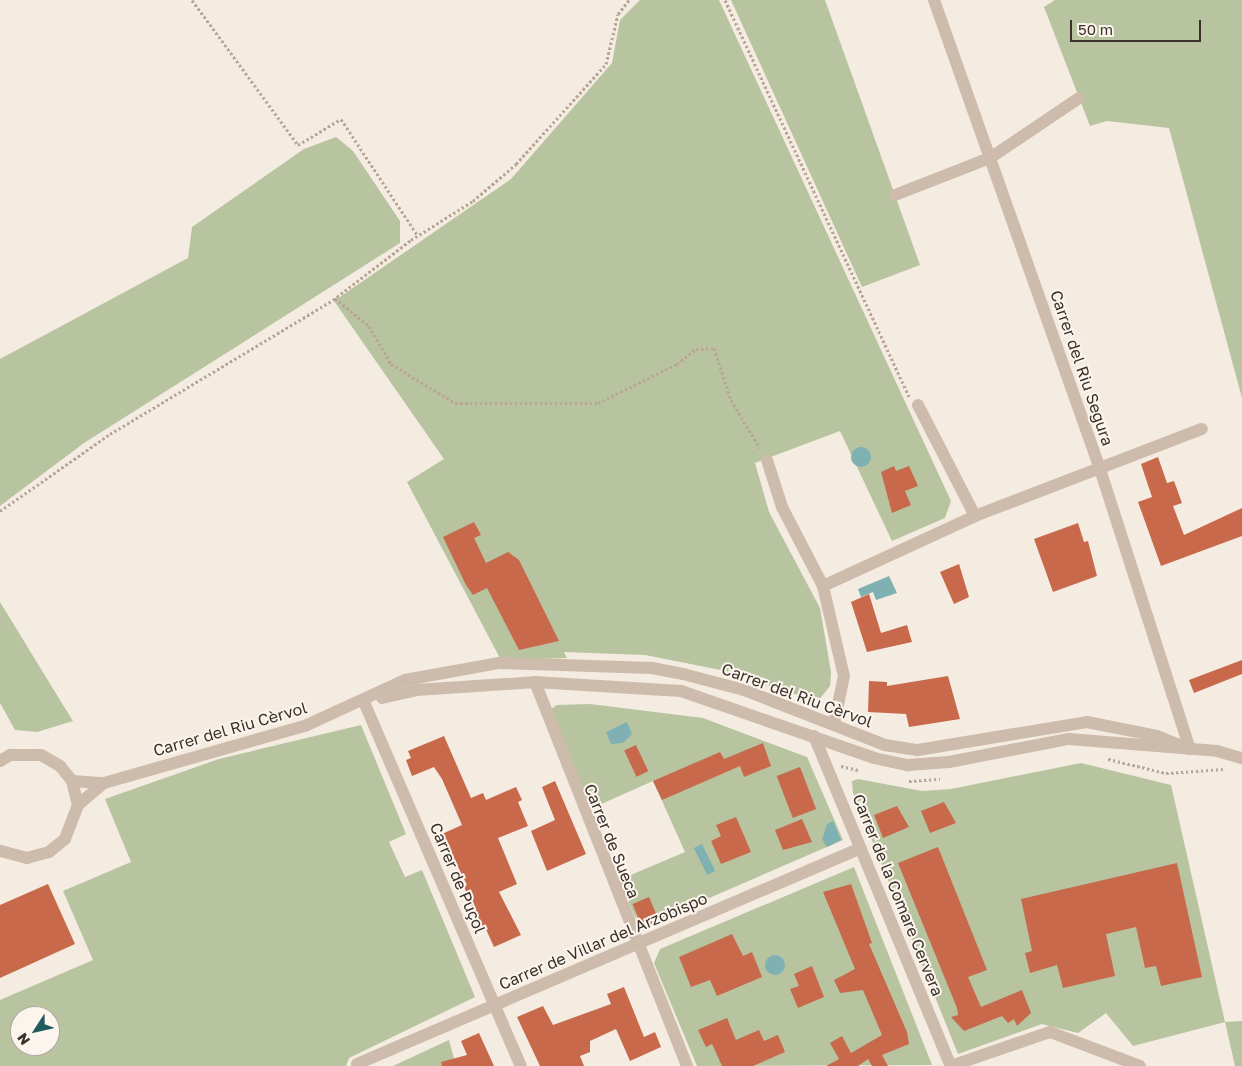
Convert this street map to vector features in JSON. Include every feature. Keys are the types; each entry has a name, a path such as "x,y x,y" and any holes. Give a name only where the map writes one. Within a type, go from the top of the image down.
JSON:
{"street":[{"name":"Carrer del Riu Segura","path":"934,0 1099,466 1190,749"},
{"path":"896,196 990,158 1080,98"},
{"path":"918,405 975,516"},
{"path":"823,586 975,516 1099,466 1202,430"},
{"path":"767,460 782,507 823,586 844,676 834,724"},
{"name":"Carrer del Riu Cèrvol","path":"72,781 104,783 307,725 364,702 405,680 499,663 652,668 744,690 885,745 918,750 1087,722 1157,736 1190,749"},
{"name":"Carrer del Riu Cèrvol","path":"364,702 416,690 535,682 680,691 908,765 949,762 1070,739 1190,749 1242,758"},
{"name":"Carrer de Sueca","path":"535,682 636,944 687,1066"},
{"name":"Carrer de Puçol","path":"364,702 521,1066"},
{"name":"Carrer de la Comare Cervera","path":"814,736 951,1066"},
{"path":"0,851 28,858 49,852 66,839 78,805 72,781 60,766 41,755 10,755 1,759"},
{"name":"Carrer del Riu Cèrvol","path":"78,805 104,783"},
{"name":"Carrer de Villar del Arzobispo","path":"357,1064 861,848"},
{"path":"951,1066 1050,1032 1140,1066"}],"path":[{"path":"192,0 298,146 341,119 418,236"},
{"path":"0,511 110,434 335,298 418,236 473,201 516,164 606,64 618,14 630,0"},
{"path":"725,0 859,295 912,402 918,405"},
{"path":"335,298 369,326 391,364 455,403 598,403 677,364 696,349 714,348 731,400 767,460"}],"green space":[{"path":"640,0 719,0 951,501 945,518 892,541 840,431 755,463 769,512 820,608 831,672 830,686 818,701 752,681 746,675 645,655 564,652 567,658 501,660 407,482 444,459 334,301 511,179 612,63 620,20"},
{"path":"731,0 825,0 920,265 862,287"},
{"path":"1055,0 1242,0 1242,398 1169,128 1107,121 1090,126 1044,7"},
{"path":"336,137 353,151 400,221 400,243 84,443 0,506 0,359 188,258 192,227 304,149"},
{"path":"0,602 73,721 37,732 15,730 0,703"},
{"path":"590,704 703,718 807,757 843,840 640,928 619,880 685,852 653,781 590,809 551,709 557,705"},
{"path":"361,725 406,834 389,842 405,877 422,870 475,997 349,1058 346,1066 0,1066 0,1000 93,960 63,891 131,862 105,799 219,759"},
{"path":"1081,763 1171,785 1225,1022 1133,1046 1106,1013 1078,1033 1042,1024 958,1054 853,793 852,781 858,779 922,791 951,789"},
{"path":"854,867 932,1065 697,1066 654,963 660,949"},
{"path":"1242,1021 1242,1066 1235,1066 1225,1022"},
{"path":"449,1040 456,1066 393,1066"}],"water":[{"path":"861,447 868,450 871,457 868,464 861,467 854,464 851,457 854,450"},
{"path":"889,576 897,593 876,600 873,592 861,597 858,589"},
{"path":"627,722 632,734 623,743 611,744 606,732"},
{"path":"833,821 841,840 827,847 822,839 827,824"},
{"path":"702,844 715,871 707,875 694,848"},
{"path":"775,955 782,958 785,965 782,972 775,975 768,972 765,965 768,958"}],"building":[{"path":"1158,457 1167,483 1174,481 1182,503 1173,506 1184,535 1242,508 1242,536 1161,566 1138,502 1152,497 1141,464"},
{"path":"894,466 896,471 909,466 918,486 905,491 911,505 892,513 881,472"},
{"path":"474,522 481,535 474,538 486,563 508,552 519,560 559,641 519,650 487,588 473,595 466,585 443,537"},
{"path":"1078,523 1084,542 1088,541 1097,576 1053,592 1034,539"},
{"path":"959,564 969,597 954,604 940,572"},
{"path":"869,594 881,633 907,625 912,642 867,652 851,602"},
{"path":"1242,660 1242,674 1194,693 1189,680"},
{"path":"948,676 960,719 909,727 906,714 868,712 869,681 887,682 887,686"},
{"path":"444,736 471,798 483,793 486,800 516,787 522,800 518,802 528,826 498,838 517,884 499,892 521,935 494,947 485,927 479,929 464,886 467,885 442,834 462,825 442,779 434,767 412,776 406,760 411,758 408,751"},
{"path":"763,743 771,766 744,777 740,766 662,800 653,781 720,752 724,759"},
{"path":"636,745 648,771 636,777 624,750"},
{"path":"800,767 816,809 793,818 777,776"},
{"path":"555,781 586,854 547,871 531,831 555,820 542,787"},
{"path":"944,802 956,823 930,833 921,811"},
{"path":"897,806 909,827 883,838 874,815"},
{"path":"736,817 751,852 721,864 711,841 721,836 716,825"},
{"path":"802,819 812,842 783,850 775,830"},
{"path":"938,847 987,970 968,977 981,1007 1022,990 1031,1013 1017,1026 1014,1019 1008,1023 1002,1016 964,1031 951,1017 958,1015 957,1008 898,863"},
{"path":"1177,863 1202,977 1161,986 1156,966 1145,968 1136,927 1106,934 1115,976 1063,988 1057,965 1030,973 1025,953 1032,951 1021,899"},
{"path":"48,884 75,944 0,978 0,905"},
{"path":"851,884 872,943 869,944 907,1032 909,1044 882,1055 888,1066 872,1066 868,1059 858,1066 826,1066 839,1059 830,1043 842,1036 851,1053 882,1035 863,990 840,993 834,980 855,969 823,892"},
{"path":"649,897 659,921 643,928 632,904"},
{"path":"732,934 743,956 752,952 762,977 717,996 710,980 691,987 679,957"},
{"path":"812,966 824,997 798,1008 790,989 799,986 794,974"},
{"path":"624,987 644,1037 655,1032 661,1047 630,1061 616,1029 590,1041 590,1052 580,1056 584,1066 540,1066 517,1017 543,1006 553,1025 611,1004 607,994"},
{"path":"727,1018 736,1040 759,1030 764,1041 778,1035 785,1052 753,1066 722,1066 712,1044 706,1047 698,1030"},
{"path":"479,1033 494,1066 442,1066 441,1062 467,1055 461,1041"}]}
